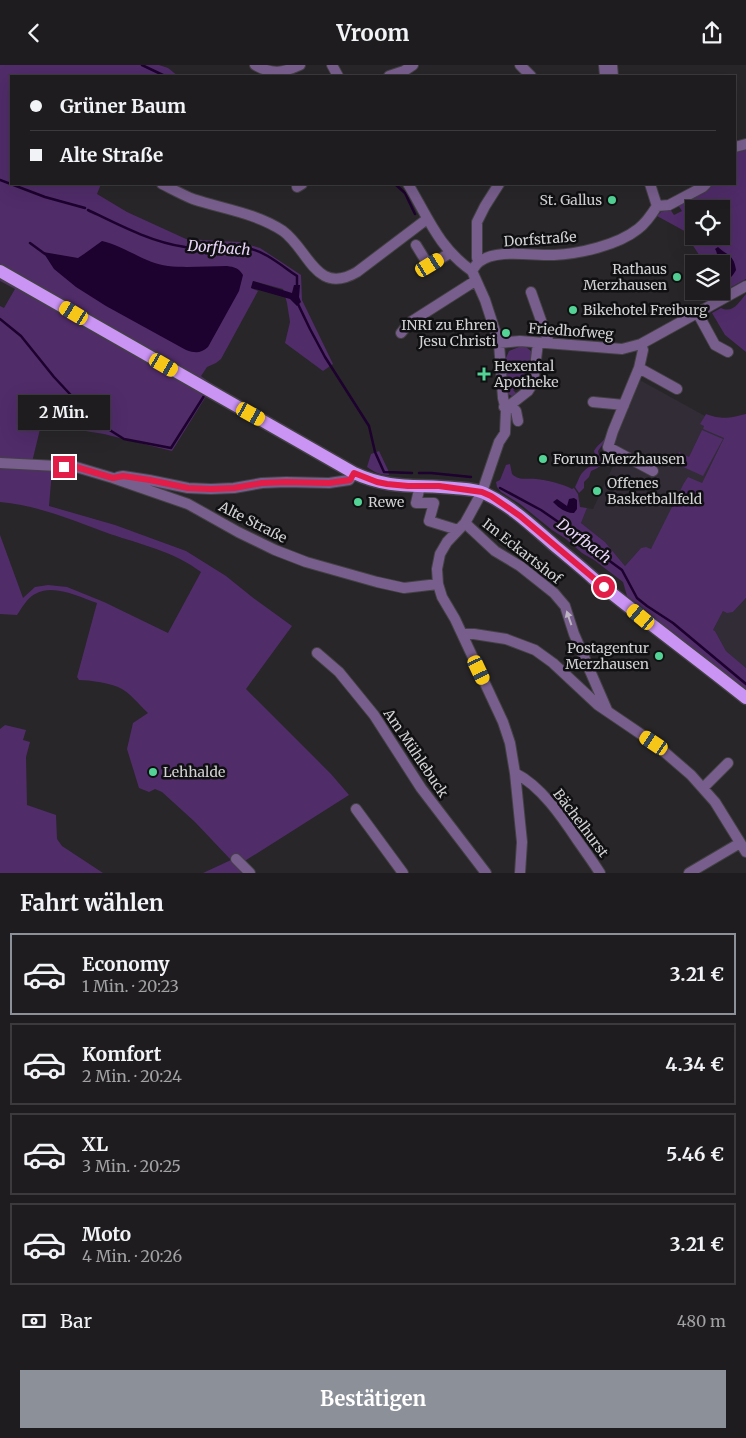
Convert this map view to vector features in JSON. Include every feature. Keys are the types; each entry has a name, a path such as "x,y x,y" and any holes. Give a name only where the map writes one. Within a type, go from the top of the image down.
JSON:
{"main road":[{"path":"0,271 354,473 377,482 395,485 439,486 482,492 491,496 520,516 604,587 746,698"}],"street":[{"path":"255,65 264,70 277,73 300,65"},
{"path":"392,75 404,71 413,65"},
{"path":"520,65 530,75"},
{"path":"164,185 192,198 244,213 272,224 292,239 314,268 335,280 344,279 356,272 427,219"},
{"path":"409,185 439,239 473,276 485,301 499,343 507,406 505,433 499,442 482,492 462,526 447,542 440,554 437,569 438,584 442,597 455,619 503,722 510,743 522,842 520,873"},
{"path":"401,333 409,323 473,276 480,261 477,258 477,222 484,206 498,185"},
{"path":"650,185 657,206 669,205 705,185"},
{"name":"Dorfstraße","path":"480,261 488,257 514,253 553,255 573,253 612,243 639,229 657,206"},
{"path":"416,245 430,265 450,253"},
{"name":"Friedhofweg","path":"499,343 520,341 622,349 641,344 746,286"},
{"path":"531,292 549,343"},
{"path":"697,313 716,345 728,352"},
{"path":"507,406 528,391 533,383 538,343"},
{"path":"641,344 643,350 639,368 608,447 653,471"},
{"path":"639,368 677,389"},
{"path":"593,402 624,405"},
{"path":"507,406 516,411 518,421"},
{"name":"Alte Straße","path":"0,463 76,467 188,504 238,532 275,550 306,562 404,588 438,584"},
{"path":"113,478 123,476 188,488 211,489 234,488 262,483 329,483 350,480 354,473"},
{"path":"420,486 416,503 434,503 429,521 462,526"},
{"name":"Im Eckartshof","path":"462,526 495,551 520,566 554,593 565,606 574,635 608,711"},
{"path":"462,634 493,636 506,639 535,650 553,663 598,705 654,743 691,775 715,802 746,852"},
{"name":"Am Mühlebuck","path":"318,653 339,672 374,715 421,788 486,873"},
{"path":"703,788 728,763"},
{"name":"Bächelhurst","path":"515,773 540,793 558,811 600,873"},
{"path":"356,809 403,873"},
{"path":"688,873 740,843"},
{"path":"236,859 250,873"}],"shaded area":[{"path":"0,65 159,65 168,68 177,75 10,75 10,185 101,185 97,194 127,212 186,239 239,242 260,248 301,275 302,300 333,364 323,371 285,343 290,322 283,289 253,281 251,288 258,291 221,359 207,367 201,376 213,385 172,451 104,434 79,430 74,419 61,418 60,421 43,417 32,469 52,470 49,506 115,525 186,551 226,576 292,626 246,689 331,774 349,795 240,864 247,873 203,873 231,860 195,822 162,792 155,789 149,792 139,788 127,749 133,723 148,713 122,689 109,684 79,680 77,677 97,603 66,592 50,590 42,591 32,596 17,615 0,614 0,535 23,598 35,587 48,585 67,587 104,602 168,633 201,572 180,559 157,549 42,510 0,502 0,306 4,308 15,289 0,281"},
{"path":"746,148 746,279 730,288 730,255 699,255 693,245 730,245 730,200 688,200 705,191 711,185 736,185 736,151"},
{"path":"685,201 685,231 657,216 661,212 670,209 674,215 682,211 678,205"},
{"path":"102,241 168,266 227,266 234,267 240,271 243,275 239,291 208,347 197,352 186,350 106,306 76,287 54,269 43,252 78,258"},
{"path":"718,247 729,255 717,255 715,249"},
{"path":"730,256 734,261 735,272 730,278"},
{"path":"253,281 292,293 294,285 300,285 299,297 301,302 297,306 290,299 251,288"},
{"path":"746,294 746,352 725,335 712,313 721,308 732,308"},
{"path":"519,347 526,347 534,356 532,378 524,388 521,384 513,390 517,394 512,396 508,394 505,360 509,351"},
{"path":"638,379 705,416 701,424 724,438 702,483 650,550 641,548 625,566 605,542 581,523 587,508 593,509 621,449 614,444 622,418"},
{"path":"706,414 726,418 746,414 746,598 733,612 727,613 723,611 713,630 726,651 746,668 746,690 627,596 623,582 582,553 520,504 501,492 496,482 500,480 506,465 510,464 512,474 517,478 545,480 574,488 578,494 580,507 587,508 581,523 605,542 625,566 641,548 651,549 688,477 702,483 724,438 703,429 704,426 700,424"},
{"path":"702,430 723,439 703,476 681,466 673,465 679,452 689,457"},
{"path":"605,438 598,451 602,463 591,471 589,477 584,482 584,488 579,493 575,487 583,472 594,464 596,460 594,451"},
{"path":"379,451 389,475 377,473 367,467 371,454"},
{"path":"574,498 577,500 577,509 574,513 562,510 553,502 557,499 567,506 569,499"},
{"path":"746,598 746,668 726,651 713,630 723,611 733,612"},
{"path":"5,725 26,730 23,740 30,742 26,757 27,805 56,815 57,839 62,846 103,873 0,873 0,729"}],"waterway":[{"path":"142,65 163,75"},
{"name":"Dorfbach","path":"0,180 10,184"},
{"name":"Dorfbach","path":"13,185 45,197 85,208"},
{"path":"396,185 405,193 415,214"},
{"name":"Dorfbach","path":"88,210 135,232 172,245 185,247 239,247 260,252 297,276 297,288"},
{"name":"Dorfbach","path":"30,243 45,254"},
{"name":"Dorfbach","path":"297,302 325,357 369,426 375,452 384,472 412,473"},
{"path":"0,319 21,336 54,377 83,408 108,429 124,439 171,448 204,396"},
{"name":"Dorfbach","path":"419,473 471,477"},
{"name":"Dorfbach","path":"500,488 541,510 596,548 622,570 637,598 673,623 746,684"}],"place":[{"name":"St. Gallus","path":"612,200"},
{"name":"Rathaus Merzhausen","path":"677,277"},
{"name":"Bikehotel Freiburg","path":"573,310"},
{"name":"INRI zu Ehren Jesu Christi","path":"506,333"},
{"name":"Hexental Apotheke","path":"484,374"},
{"name":"Forum Merzhausen","path":"543,459"},
{"name":"Offenes Basketballfeld","path":"597,491"},
{"name":"Rewe","path":"358,502"},
{"name":"Postagentur Merzhausen","path":"659,656"},
{"name":"Lehhalde","path":"153,772"}],"route":[{"path":"64,467 76,467 113,478 123,476 188,488 234,488 262,483 286,482 329,483 350,480 354,473 366,479 387,484 439,486 474,490 491,496 514,511 604,587"}]}
